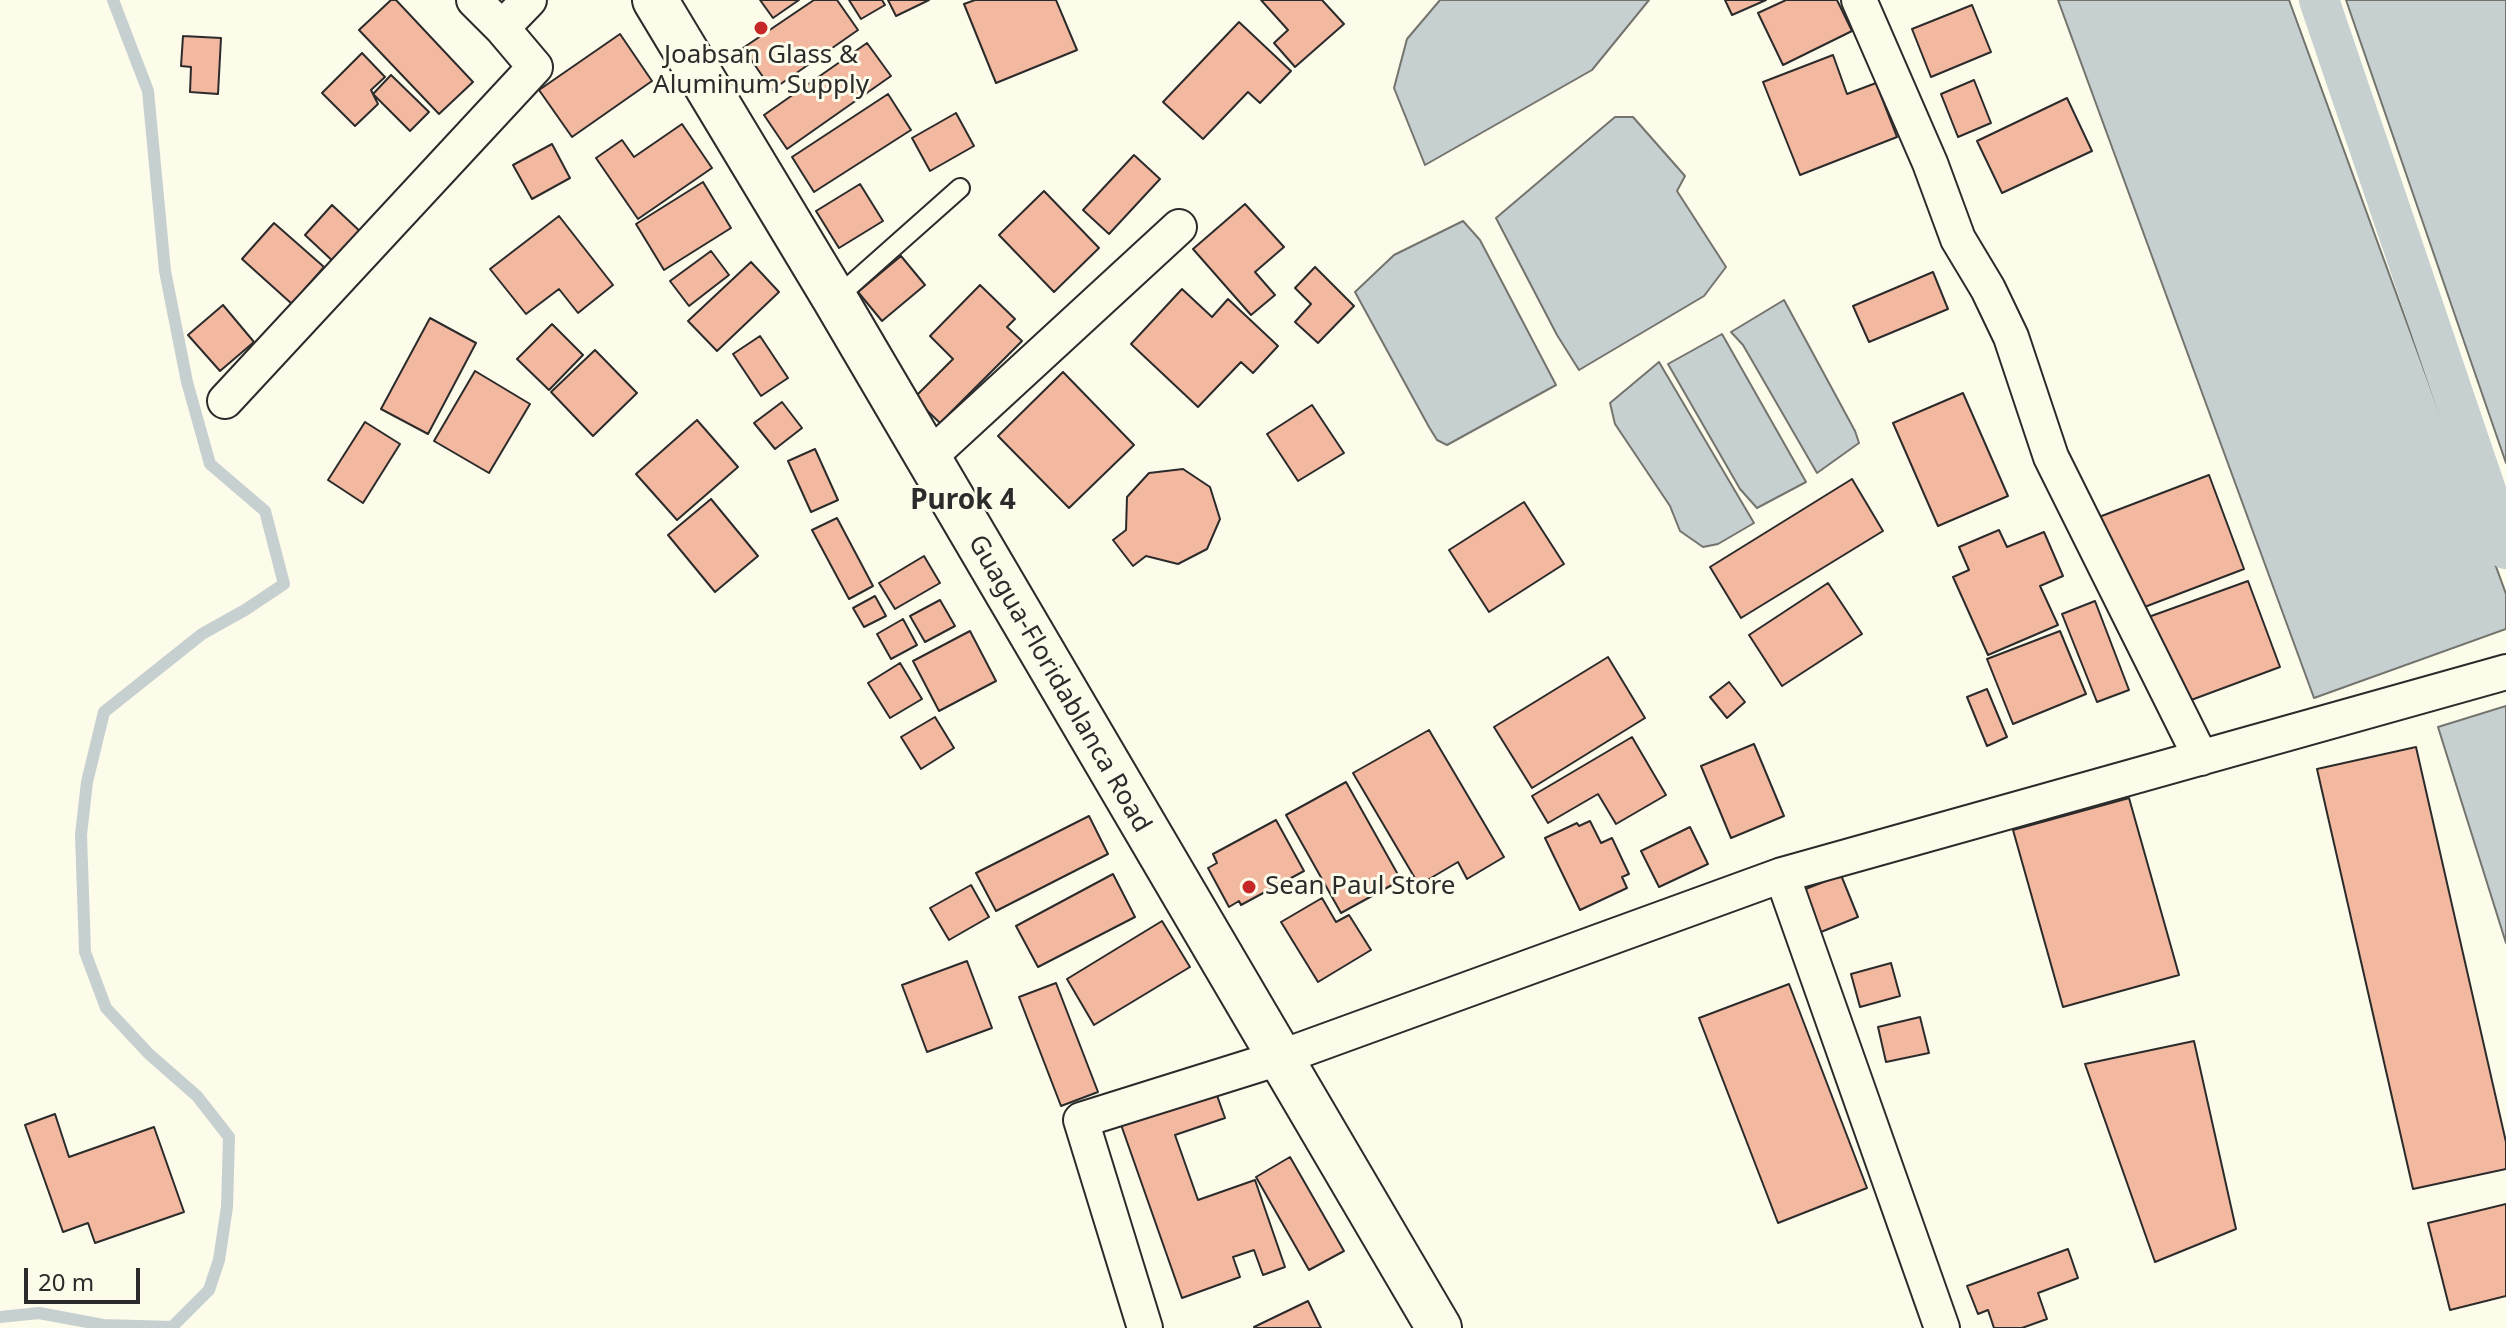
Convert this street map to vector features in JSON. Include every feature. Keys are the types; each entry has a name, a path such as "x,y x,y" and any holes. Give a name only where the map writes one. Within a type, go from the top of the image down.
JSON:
{"main road":[{"name":"Guagua-Floridablanca Road","path":"655,0 835,299 1439,1328"}],"street":[{"path":"225,401 535,67 474,0"},
{"path":"502,28 529,0"},
{"path":"1859,0 1930,163 1958,239 1988,289 2011,337 2051,457 2201,758"},
{"path":"927,459 1179,227"},
{"path":"1145,1328 1081,1120 1279,1058 1782,875 2506,672"},
{"path":"1782,875 1942,1328"}],"lane":[{"path":"835,299 960,188"}],"shaded area":[{"path":"1440,0 1649,0 1592,70 1425,165 1394,88 1407,39"},
{"path":"2058,0 2289,0 2506,594 2506,629 2314,698"},
{"path":"2346,0 2506,0 2506,463"},
{"path":"1615,117 1633,117 1685,176 1677,191 1726,267 1704,296 1579,370 1557,335 1496,218"},
{"path":"1463,221 1480,240 1556,385 1447,445 1437,440 1429,427 1355,292 1394,255"},
{"path":"1784,300 1859,443 1817,473 1743,345 1731,332"},
{"path":"1722,334 1806,482 1757,508 1740,489 1668,364"},
{"path":"1659,362 1754,523 1718,544 1703,547 1680,531 1670,506 1615,424 1610,403"},
{"path":"2506,706 2506,943 2438,727"}],"building":[{"path":"391,0 396,0 473,82 439,114 359,30"},
{"path":"760,0 799,0 773,18"},
{"path":"814,0 837,0 858,30 772,90 743,48"},
{"path":"849,0 882,0 885,5 861,19"},
{"path":"888,0 929,0 896,16"},
{"path":"975,0 1056,0 1077,50 996,83 964,4"},
{"path":"1261,0 1322,0 1344,24 1295,67 1274,43 1288,30"},
{"path":"1725,0 1766,0 1732,15"},
{"path":"1786,0 1837,0 1852,31 1783,65 1758,13"},
{"path":"1972,5 1991,52 1931,77 1912,29"},
{"path":"1239,22 1291,71 1260,103 1248,92 1203,139 1163,102"},
{"path":"620,34 652,81 572,137 539,90"},
{"path":"183,36 221,38 218,94 190,92 191,67 181,66"},
{"path":"867,43 891,76 787,149 764,115"},
{"path":"362,53 385,77 371,90 378,104 355,126 322,93"},
{"path":"1833,55 1847,94 1876,83 1897,137 1800,175 1763,82"},
{"path":"391,75 429,112 410,131 373,94"},
{"path":"1974,80 1991,123 1958,137 1941,94"},
{"path":"888,94 911,130 814,192 792,157"},
{"path":"2067,98 2092,151 2002,193 1977,141"},
{"path":"956,113 974,146 930,171 912,138"},
{"path":"682,124 712,168 638,219 596,158 622,140 634,157"},
{"path":"552,144 570,178 532,199 513,165"},
{"path":"1134,155 1160,179 1109,234 1083,210"},
{"path":"703,182 731,228 664,270 636,224"},
{"path":"860,184 883,221 839,248 816,211"},
{"path":"1044,191 1099,248 1054,292 999,235"},
{"path":"1245,204 1284,247 1255,272 1275,295 1251,315 1193,249"},
{"path":"332,205 364,235 337,265 305,235"},
{"path":"559,216 613,285 578,313 559,289 526,314 490,269"},
{"path":"274,223 324,267 292,304 242,259"},
{"path":"711,251 729,275 689,306 670,281"},
{"path":"901,256 925,285 882,321 858,292"},
{"path":"751,262 779,292 717,351 688,321"},
{"path":"1315,267 1354,306 1318,343 1295,322 1311,304 1295,288"},
{"path":"1933,272 1948,309 1869,342 1853,306"},
{"path":"980,285 1015,319 1007,327 1022,341 940,423 914,398 953,359 930,336"},
{"path":"1182,289 1212,317 1228,299 1278,346 1253,373 1241,362 1198,407 1131,344"},
{"path":"223,305 254,342 220,371 188,335"},
{"path":"430,318 476,343 428,434 381,409"},
{"path":"552,324 583,355 549,390 517,359"},
{"path":"760,336 788,378 761,396 733,354"},
{"path":"595,350 637,393 593,436 551,392"},
{"path":"475,371 530,404 489,473 434,441"},
{"path":"1063,372 1134,445 1069,508 998,436"},
{"path":"1963,393 2008,496 1938,526 1893,423"},
{"path":"782,402 802,428 775,449 754,423"},
{"path":"1312,405 1344,453 1298,481 1267,434"},
{"path":"697,420 738,467 677,520 636,474"},
{"path":"365,422 400,444 363,503 328,480"},
{"path":"815,449 838,500 811,512 788,461"},
{"path":"1183,469 1210,487 1220,519 1207,549 1178,564 1146,556 1133,566 1113,540 1126,530 1127,497 1149,473"},
{"path":"2209,475 2244,569 2134,611 2099,517"},
{"path":"1852,479 1883,531 1741,618 1710,567"},
{"path":"711,499 758,556 715,592 668,535"},
{"path":"1524,502 1564,564 1489,612 1449,550"},
{"path":"837,518 873,586 849,599 812,530"},
{"path":"1999,530 2007,547 2044,532 2063,576 2040,586 2058,625 1988,655 1953,577 1969,570 1959,547"},
{"path":"924,556 940,583 895,609 879,583"},
{"path":"2248,581 2280,667 2175,706 2143,619"},
{"path":"1828,583 1862,634 1782,686 1749,635"},
{"path":"875,596 886,616 864,627 853,608"},
{"path":"940,600 955,626 925,642 910,616"},
{"path":"2095,601 2129,690 2097,702 2062,614"},
{"path":"903,619 917,645 891,659 877,634"},
{"path":"970,631 996,681 939,711 913,661"},
{"path":"2060,631 2086,694 2013,724 1987,659"},
{"path":"1608,657 1645,718 1532,788 1494,727"},
{"path":"900,663 922,699 890,718 868,683"},
{"path":"1729,682 1745,702 1727,718 1710,697"},
{"path":"1987,689 2007,737 1987,746 1967,697"},
{"path":"935,717 954,748 921,769 901,737"},
{"path":"1429,730 1504,857 1467,879 1458,862 1419,885 1353,773"},
{"path":"1632,737 1666,795 1616,824 1598,794 1548,823 1532,796"},
{"path":"1754,744 1784,816 1731,838 1701,766"},
{"path":"2416,747 2506,1142 2506,1169 2413,1189 2317,769"},
{"path":"1346,782 1401,880 1341,913 1286,815"},
{"path":"2129,798 2179,975 2063,1007 2013,830"},
{"path":"1089,816 1108,854 996,911 976,873"},
{"path":"1276,820 1304,871 1241,905 1239,901 1229,907 1208,868 1217,863 1213,854"},
{"path":"1590,821 1601,843 1612,838 1629,874 1622,877 1627,888 1580,910 1545,838 1577,823 1579,826"},
{"path":"1690,827 1708,864 1659,887 1641,851"},
{"path":"1113,874 1135,917 1038,967 1016,926"},
{"path":"1841,875 1858,917 1816,934 1798,892"},
{"path":"971,885 989,917 949,940 930,908"},
{"path":"1322,898 1336,922 1349,915 1371,950 1318,982 1281,922"},
{"path":"1162,921 1190,967 1094,1025 1067,979"},
{"path":"967,961 992,1028 927,1052 902,985"},
{"path":"1891,963 1900,996 1860,1007 1851,974"},
{"path":"1056,983 1098,1092 1061,1106 1019,997"},
{"path":"1789,984 1867,1188 1778,1223 1699,1018"},
{"path":"1920,1017 1929,1053 1886,1062 1878,1027"},
{"path":"2194,1041 2236,1229 2155,1262 2085,1064"},
{"path":"1214,1087 1225,1118 1175,1135 1198,1200 1255,1180 1285,1267 1263,1275 1254,1250 1233,1257 1240,1277 1182,1298 1119,1119"},
{"path":"55,1114 69,1157 154,1127 184,1212 95,1243 88,1223 63,1232 25,1125"},
{"path":"1290,1157 1344,1251 1309,1270 1256,1177"},
{"path":"2506,1204 2506,1296 2450,1310 2428,1223"},
{"path":"2068,1249 2078,1278 2038,1293 2047,1319 2022,1328 1994,1328 1988,1310 1978,1314 1967,1286"},
{"path":"1308,1301 1321,1328 1254,1327"}],"waterway":[{"path":"0,1317 39,1313 103,1325 172,1327 209,1290 219,1260 227,1207 229,1137 197,1096 149,1054 106,1008 85,952 81,835 87,782 104,712 202,634 284,584 265,511 210,464 187,382 165,271 148,91 113,0"},
{"path":"2319,0 2506,549"}],"place":[{"name":"Joabsan Glass & Aluminum Supply","path":"761,28"},
{"name":"Sean Paul Store","path":"1249,887"}],"district":[{"name":"Purok 4","path":"963,501"}]}
